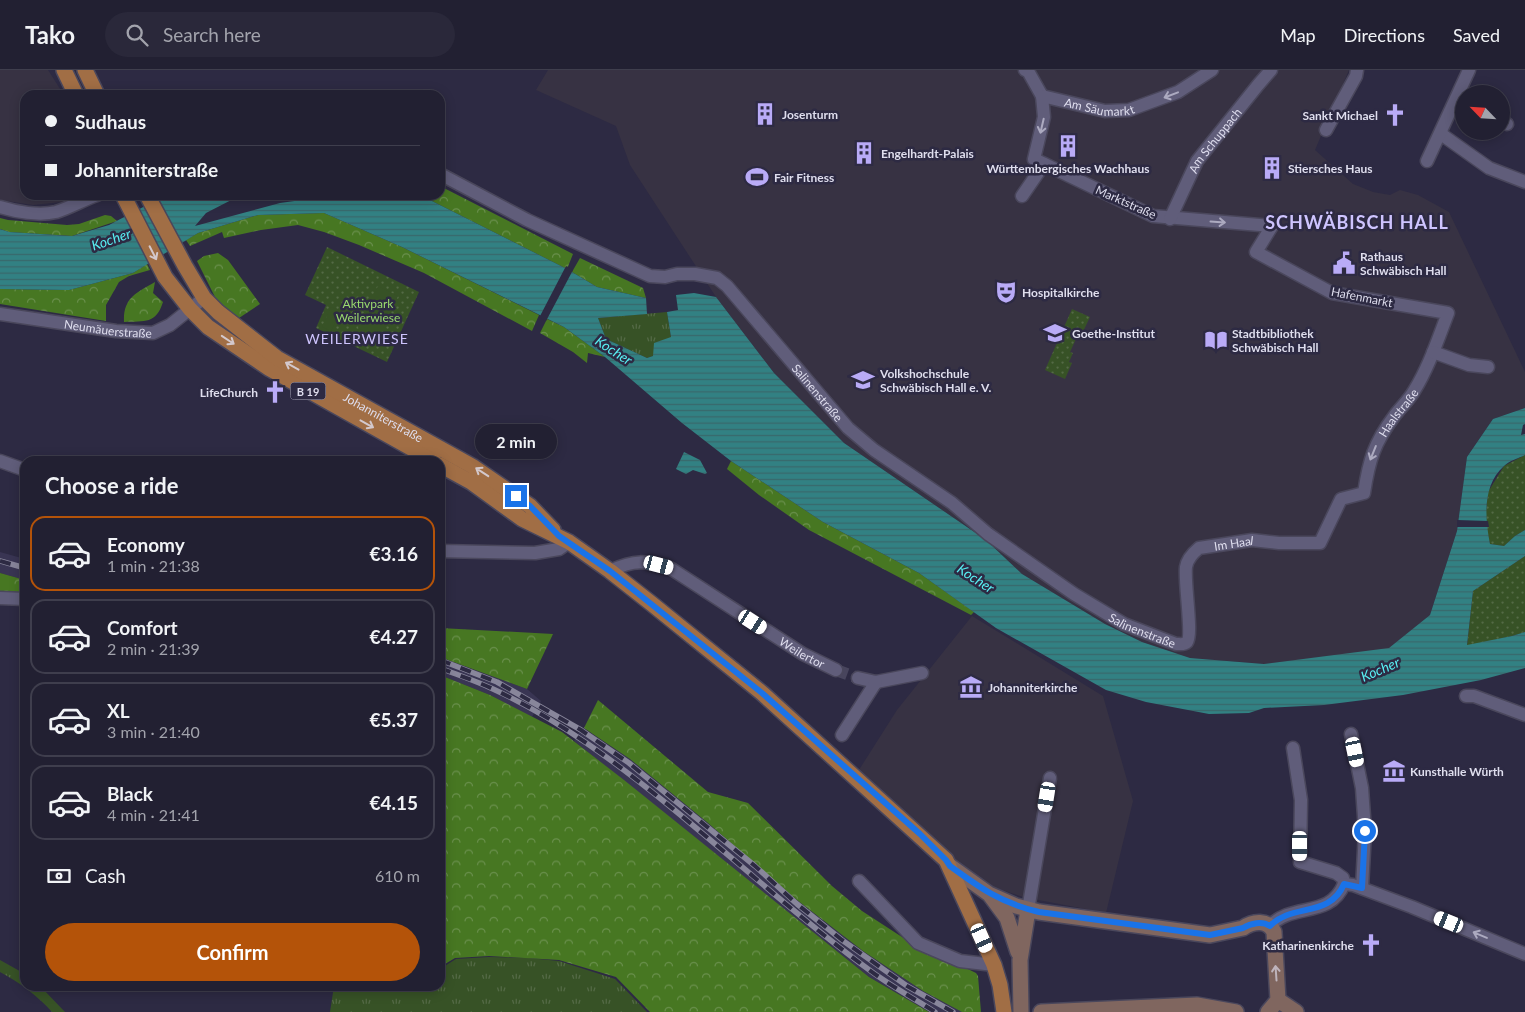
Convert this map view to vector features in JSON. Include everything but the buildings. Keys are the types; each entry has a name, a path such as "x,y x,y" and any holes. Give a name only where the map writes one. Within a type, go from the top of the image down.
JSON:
{"main road":[{"path":"64,70 74,90"},
{"path":"85,70 95,90"},
{"name":"Johanniterstraße","path":"126,200 165,276 190,309 208,327 270,369 425,456"},
{"name":"Johanniterstraße","path":"150,200 204,298 218,312 277,358 472,466 530,506 564,539 610,571 762,693 920,834 950,866 994,965 1002,992 1004,1012"},
{"name":"Johanniterstraße","path":"445,468 471,482 522,519 564,539"}],"street":[{"path":"1022,196 1039,162 1044,117 1042,96 1028,71 1025,70"},
{"name":"Am Säumarkt","path":"1042,96 1105,111 1129,110 1178,92 1212,70"},
{"name":"Am Schuppach","path":"1170,218 1197,161 1271,70"},
{"path":"1326,130 1356,76 1357,70"},
{"path":"1465,85 1469,70"},
{"path":"1427,161 1455,110"},
{"path":"1441,134 1489,168 1525,182"},
{"name":"Marktstraße","path":"1039,162 1153,216 1272,226 1256,252"},
{"name":"Salinenstraße","path":"445,177 527,220 650,276 665,277 677,274 695,274 717,278 733,293 848,428 874,450 952,503 988,534 1074,594 1124,624 1176,644 1187,642"},
{"path":"0,208 42,213 55,212 84,200"},
{"name":"Hafenmarkt","path":"1256,252 1332,293 1448,313"},
{"name":"Neumäuerstraße","path":"0,314 116,331 153,333 170,325 204,298"},
{"name":"Haalstraße","path":"1341,499 1364,493 1368,465 1377,442 1396,413 1414,392 1433,352 1448,313"},
{"path":"1433,352 1469,365 1488,367"},
{"path":"0,461 20,468"},
{"name":"Im Haal","path":"1187,642 1190,634 1186,601 1186,566 1198,548 1252,540 1280,543 1320,542 1341,499"},
{"path":"445,551 535,553 559,549 564,539"},
{"name":"Weilertor","path":"610,571 626,563 648,562 670,568 802,654 836,670"},
{"path":"0,598 20,599"},
{"path":"858,678 876,682 922,673"},
{"path":"842,734 876,682"},
{"path":"1466,696 1474,696 1492,702 1525,716"},
{"path":"1351,734 1362,788 1365,831 1362,888"},
{"path":"1270,926 1294,912 1318,907 1336,898 1344,884 1343,878 1336,873 1300,862 1301,800 1293,748"},
{"path":"1021,1012 1020,960 1050,778"},
{"path":"950,866 989,894 1028,910 1210,935 1261,922 1270,926 1274,932 1278,1000 1268,1012"},
{"path":"859,881 918,943 960,961 994,965"},
{"path":"1344,884 1362,888 1412,907 1525,954"},
{"path":"989,894 1007,918 1015,938 1020,960 1002,992"},
{"path":"1278,1000 1296,1012"},
{"path":"1041,1012 1196,1006 1236,1012"}],"shaded area":[{"path":"0,70 48,70 61,90 20,90 20,200 67,200 33,205 0,200"},
{"path":"548,70 1349,70 1315,150 1353,184 1373,192 1390,195 1400,190 1418,195 1449,212 1525,372 1525,408 1493,419 1467,457 1457,531 1430,615 1389,649 1265,664 1190,658 1142,642 1105,624 1022,574 986,540 844,443 774,373 716,297 630,165 616,126 536,90"},
{"path":"0,552 20,558 20,579 0,573"},
{"path":"972,616 1103,696 1133,801 1106,913 1023,897 965,878 931,835 857,773 897,710"},
{"path":"445,659 527,689 541,701 532,717 490,695 445,677"},
{"path":"582,727 630,759 797,900 863,951 923,991 963,1012 929,1012 869,977 574,741"}],"green space":[{"path":"445,189 573,254 567,269 430,200 445,200"},
{"path":"324,213 402,247 539,315 532,331 424,273 359,245 298,225 224,238 222,232 190,246 186,240 198,233 258,215"},
{"path":"105,215 111,216 117,221 72,236 9,232 0,229 0,218 67,225 79,224"},
{"name":"Aktivpark Weilerwiese","path":"327,247 419,292 387,362 316,328 326,305 305,295"},
{"path":"218,253 228,260 260,304 236,320 215,297 197,261 204,256"},
{"path":"580,258 643,288 646,298 597,287 572,272"},
{"path":"147,264 150,270 129,276 119,282 106,305 106,321 0,304 0,289 69,290 133,273"},
{"path":"155,282 153,293 163,302 157,314 149,320 124,322 124,314 128,302 137,293"},
{"path":"378,286 398,296 379,337 358,328"},
{"path":"331,307 341,311 331,331 322,327"},
{"path":"1072,309 1090,317 1079,340 1076,339 1070,352 1073,353 1069,362 1072,363 1065,379 1045,370"},
{"path":"667,312 671,337 653,356 647,358 606,339 598,318"},
{"path":"547,319 564,327 605,357 588,353 587,363 573,352 540,333"},
{"path":"1525,455 1525,530 1504,546 1490,544 1485,521 1488,492 1504,466"},
{"path":"731,461 823,522 919,573 974,612 971,615 809,530 759,495 727,469"},
{"path":"1525,556 1525,632 1467,646 1473,591"},
{"path":"0,573 20,579 20,596 0,594"},
{"path":"445,628 553,634 527,689 445,659"},
{"path":"445,677 490,695 562,732 869,977 929,1012 650,1012 616,977 559,960 489,956 455,958 445,964"},
{"path":"598,700 708,792 748,803 832,886 862,911 902,937 976,973 978,976 981,1012 962,1012 923,991 863,951 797,900 630,759 584,728"},
{"path":"489,957 559,961 615,979 647,1012 330,1012 333,991 445,991 445,966 456,959"},
{"path":"0,960 20,971 20,984 14,980 0,972"},
{"path":"29,991 45,991 65,1012 52,1012"}],"water":[{"name":"Kocher","path":"156,200 231,200 206,213 195,226 280,203 302,200 430,200 567,269 597,287 646,298 647,314 598,318 606,339 647,358 653,356 654,343 671,337 667,312 678,310 676,295 694,293 716,297 774,373 844,443 986,540 1022,574 1105,624 1142,642 1190,658 1264,664 1389,648 1430,615 1457,531 1467,457 1493,419 1525,408 1525,424 1523,425 1521,435 1525,434 1525,455 1506,464 1497,474 1489,492 1486,513 1490,544 1504,546 1525,530 1525,556 1473,591 1467,645 1525,632 1525,668 1481,680 1403,695 1324,705 1264,708 1249,713 1209,714 1146,702 1106,690 996,628 919,573 823,522 731,461 682,423 605,357 564,327 402,247 324,213 258,215 198,233 133,273 69,290 0,289 0,229 9,232 72,236 109,225"},
{"path":"684,452 700,460 707,473 693,470 686,474 676,469"}],"pier":[{"path":"566,266 573,270 546,321 539,318"},
{"path":"1457,520 1488,521 1489,527 1457,527"}],"tunnel":[{"path":"836,670 858,678"}],"railway":[{"path":"0,561 20,567"},
{"path":"445,662 497,682 581,730 629,763 842,940 907,986 953,1012"},
{"path":"445,670 487,686 517,701 586,743 672,808 843,950 884,980 935,1012"}],"place":[{"name":"Josenturm","path":"765,114"},
{"name":"Sankt Michael","path":"1395,115"},
{"name":"Württembergisches Wachhaus","path":"1068,146"},
{"name":"Engelhardt-Palais","path":"864,153"},
{"name":"Stiersches Haus","path":"1272,168"},
{"name":"Fair Fitness","path":"757,177"},
{"name":"Rathaus Schwäbisch Hall","path":"1344,263"},
{"name":"Hospitalkirche","path":"1006,292"},
{"name":"Goethe-Institut","path":"1055,333"},
{"name":"Stadtbibliothek Schwäbisch Hall","path":"1216,340"},
{"name":"Volkshochschule Schwäbisch Hall e. V.","path":"863,380"},
{"name":"LifeChurch","path":"275,392"},
{"name":"Johanniterkirche","path":"971,687"},
{"name":"Kunsthalle Würth","path":"1394,771"},
{"name":"Katharinenkirche","path":"1371,945"}],"district":[{"name":"SCHWÄBISCH HALL","path":"1357,222"},
{"name":"WEILERWIESE","path":"357,338"}],"route":[{"path":"516,496 530,506 559,536 610,571 762,693 848,772 920,834 950,866 989,894 1016,906 1039,912 1210,935 1261,922 1270,926 1294,912 1318,907 1336,898 1344,884 1362,888 1365,831"}]}
